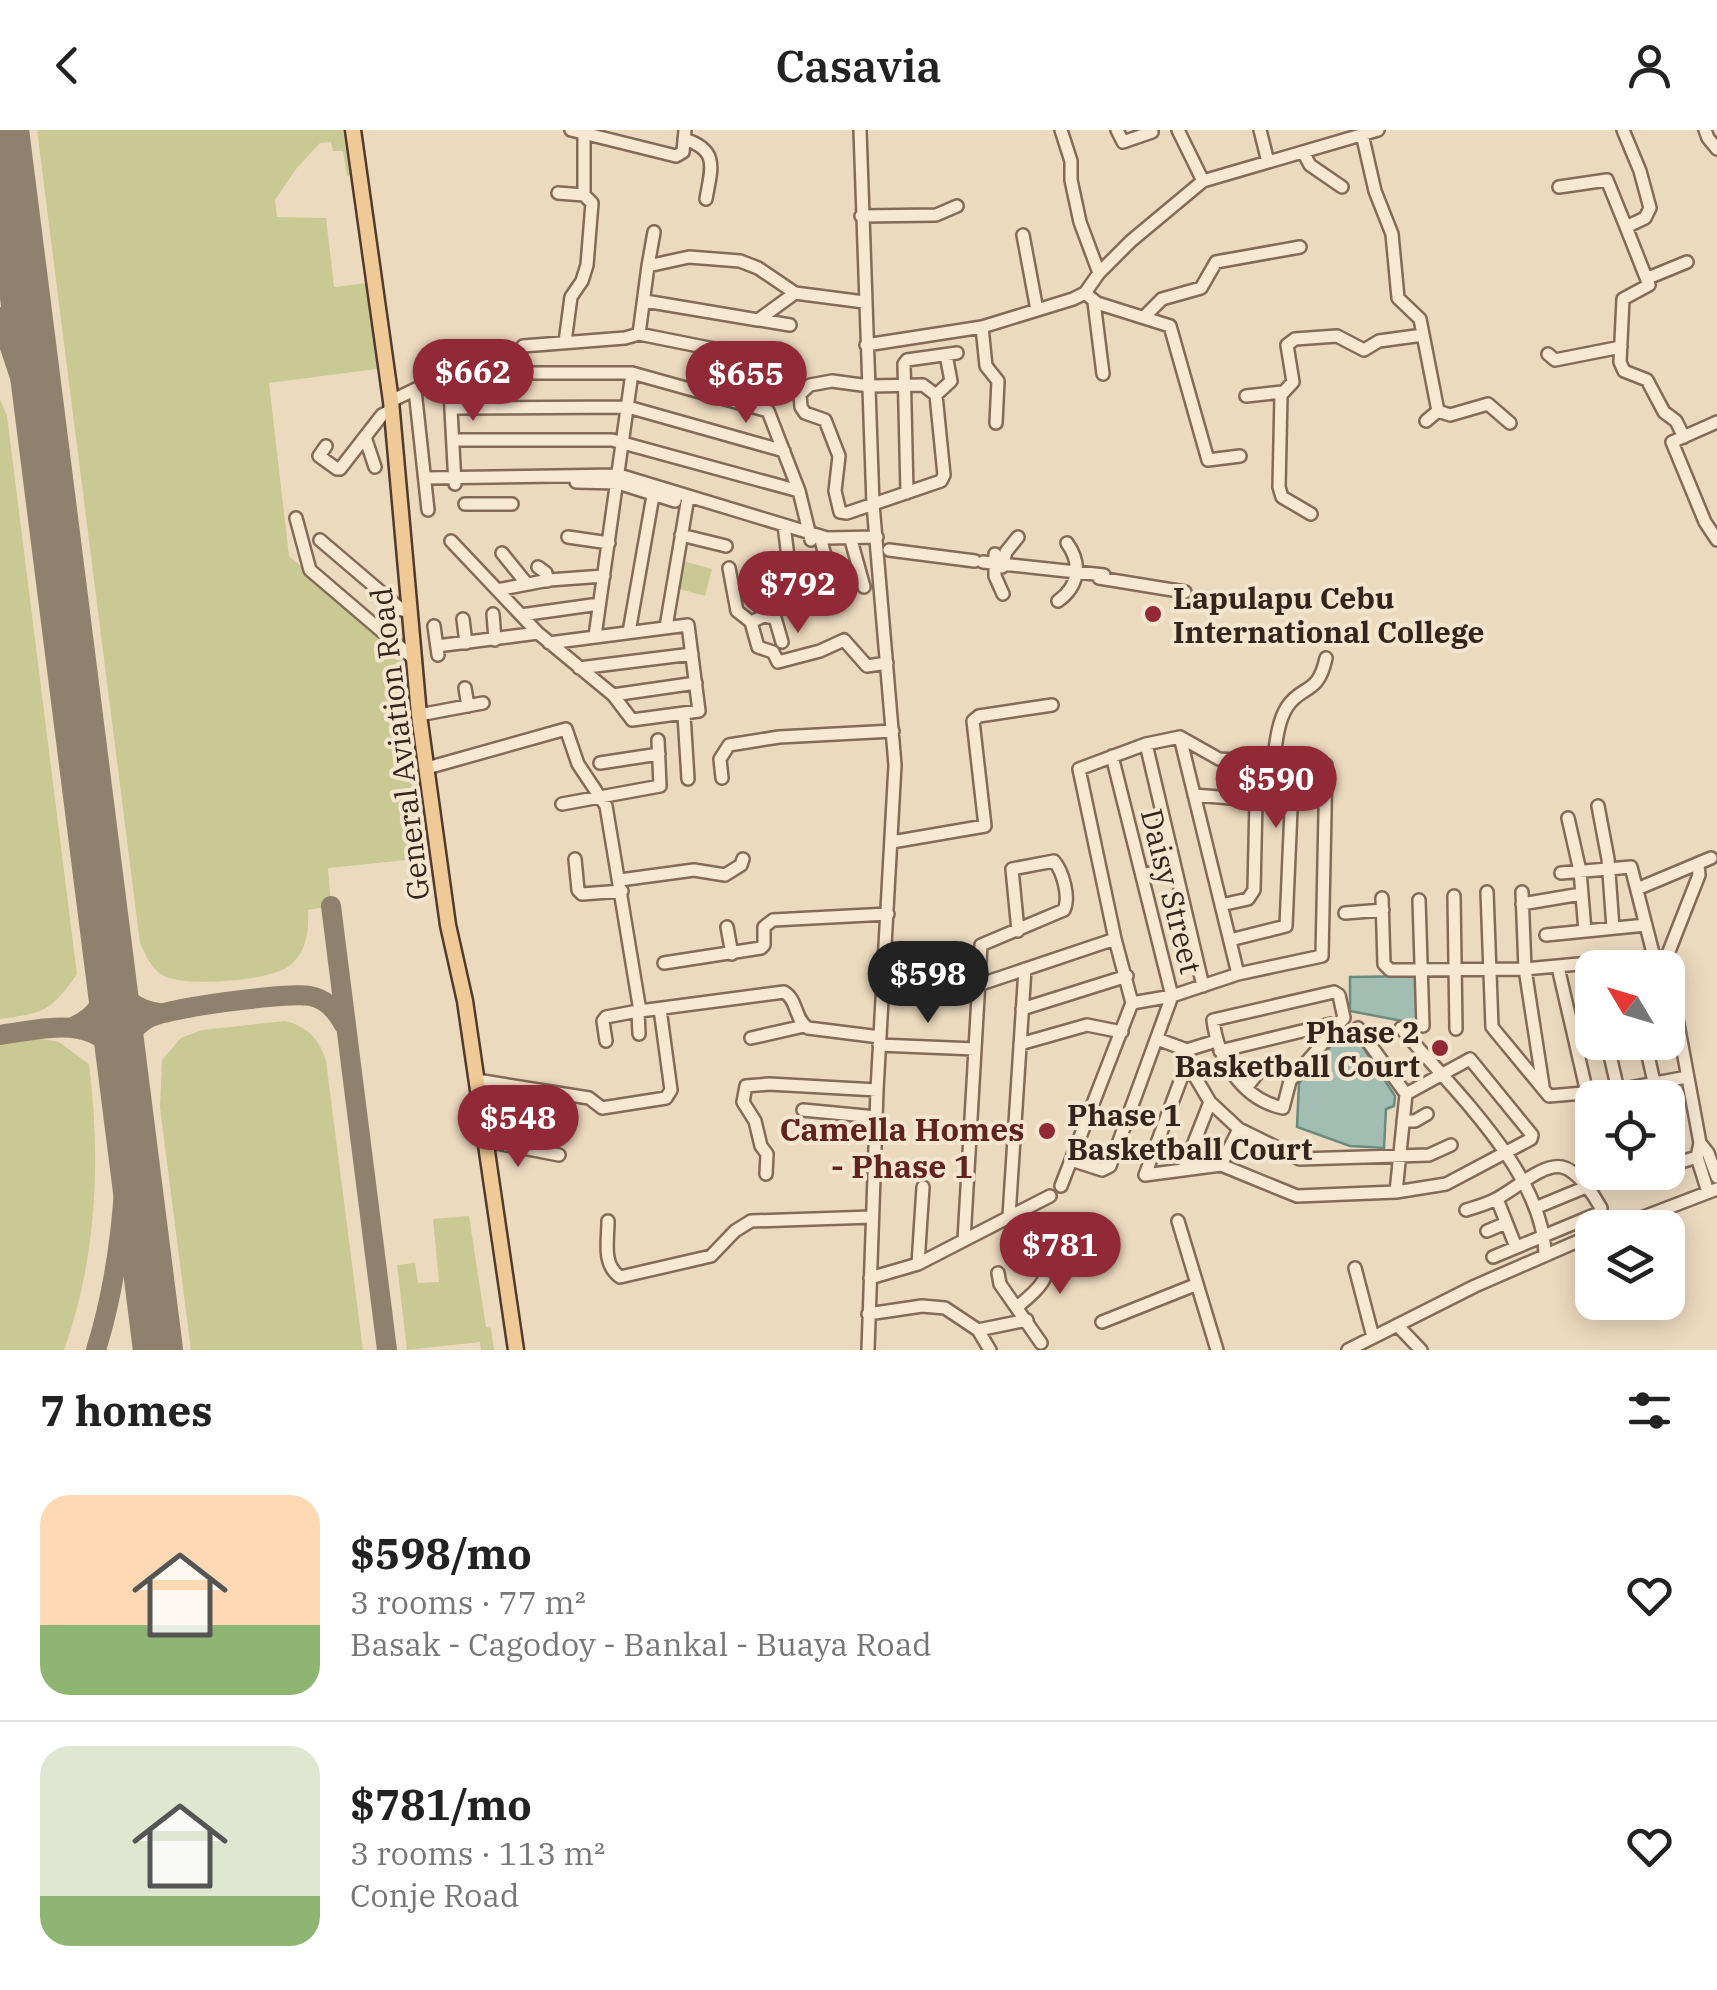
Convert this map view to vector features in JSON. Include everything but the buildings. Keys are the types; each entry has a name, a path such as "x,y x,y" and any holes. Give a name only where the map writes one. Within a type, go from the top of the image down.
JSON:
{"main road":[{"name":"General Aviation Road","path":"353,130 392,406 419,715 448,925 465,1001 516,1350"}],"street":[{"path":"860,130 873,504 881,543 893,730 892,842 877,1090 868,1350"},
{"path":"1061,130 1071,161 1070,180 1080,222 1099,273"},
{"path":"1117,130 1123,142 1153,131"},
{"path":"1178,130 1203,181"},
{"path":"1260,130 1268,162"},
{"path":"1624,130 1650,208 1645,218 1626,227"},
{"path":"1705,130 1717,149"},
{"path":"1103,374 1090,298 1099,273 1142,231 1203,181 1372,131 1375,191 1392,234 1398,298 1418,316 1438,411"},
{"path":"565,342 571,297 582,281 586,265 592,203 584,195 577,132 676,156 683,152 685,135 708,154 711,168 706,199"},
{"path":"1304,152 1310,165 1342,188"},
{"path":"1559,187 1607,180 1622,224 1648,278 1647,288 1623,299 1621,368 1648,380 1664,412 1676,421 1684,437"},
{"path":"558,193 584,195"},
{"path":"861,216 936,215 956,206"},
{"path":"638,334 654,232"},
{"path":"1023,235 1037,310"},
{"path":"1144,317 1162,299 1201,288 1221,260 1300,247"},
{"path":"648,266 688,257 740,260 795,293 864,302"},
{"path":"1648,278 1686,262"},
{"path":"760,320 795,293"},
{"path":"866,345 982,327 1090,298 1164,322 1171,328 1208,460 1240,456"},
{"path":"645,301 790,325"},
{"path":"982,327 985,364 998,381 996,424"},
{"path":"865,331 885,340"},
{"path":"522,346 638,334 714,349 722,364"},
{"path":"1246,396 1282,392 1293,382 1286,350 1296,339 1336,336 1364,350 1378,342 1423,334"},
{"path":"1548,354 1555,360 1621,347"},
{"path":"908,493 904,364 907,360 952,354 951,381 936,396"},
{"path":"449,373 455,480"},
{"path":"326,446 319,456 340,469 392,406 449,373 632,373 768,410 828,568"},
{"path":"594,636 632,373"},
{"path":"820,382 869,386 923,385 936,396 944,475 941,481 847,514 838,509 835,491 839,456 826,420 805,413 799,399 803,390 820,382"},
{"path":"415,390 428,510"},
{"path":"1282,392 1280,492 1286,500 1311,514"},
{"path":"1438,411 1450,415 1488,404 1510,423"},
{"path":"452,408 628,407 784,451"},
{"path":"1426,421 1438,411"},
{"path":"1717,422 1672,442 1705,522 1717,540"},
{"path":"365,437 375,467"},
{"path":"454,440 612,440 799,491"},
{"path":"489,479 490,503"},
{"path":"425,481 618,479 816,538 881,543 992,562 1101,574 1098,578 1184,592"},
{"path":"630,632 654,490"},
{"path":"666,627 687,500"},
{"path":"465,504 512,504"},
{"path":"296,518 310,570 413,658"},
{"path":"766,562 788,557 784,529"},
{"path":"681,535 726,546"},
{"path":"568,537 609,543"},
{"path":"992,562 1018,538"},
{"path":"320,540 402,610 410,612"},
{"path":"450,542 538,634 613,695 632,720 699,711 688,625 549,642"},
{"path":"852,543 864,587"},
{"path":"1058,601 1071,589 1077,572 1074,554 1067,543"},
{"path":"502,553 527,584"},
{"path":"992,562 1003,594"},
{"path":"538,567 546,573 547,580"},
{"path":"729,568 738,611 751,622 758,647 773,652 778,662 844,640 867,666 886,663"},
{"path":"497,590 547,580 604,576"},
{"path":"767,616 762,584 780,578"},
{"path":"520,615 600,604"},
{"path":"493,614 494,640"},
{"path":"751,622 767,616 778,622 782,642"},
{"path":"464,619 466,643"},
{"path":"434,626 437,650 538,634"},
{"path":"579,668 692,654"},
{"path":"1274,762 1277,735 1288,705 1322,678 1326,658"},
{"path":"613,695 696,683"},
{"path":"466,688 468,706"},
{"path":"419,715 483,703"},
{"path":"892,842 985,826 973,721 979,716 1052,705"},
{"path":"684,715 688,779"},
{"path":"427,768 566,729 576,759 606,806 621,885 639,1034"},
{"path":"722,778 720,760 729,744 893,730"},
{"path":"1180,737 1238,974"},
{"path":"1061,1186 1132,1003 1079,769 1146,744 1180,737 1219,759 1326,765 1325,953 1238,974 1172,996 1132,1003"},
{"path":"1146,744 1202,986"},
{"path":"562,804 660,786 658,747 600,763"},
{"name":"Daisy Street","path":"1072,1160 1102,1170 1110,1166 1172,996 1112,756"},
{"path":"1230,940 1286,926 1293,762"},
{"path":"1194,795 1256,800 1254,890 1248,899 1221,905"},
{"path":"1598,806 1613,928"},
{"path":"1568,818 1580,871 1586,931"},
{"path":"1637,889 1710,858"},
{"path":"574,859 578,890 582,894 694,870 725,876 741,866 744,859"},
{"path":"964,1240 981,945 1018,931 1067,906 1054,861 1012,869 1018,931"},
{"path":"1664,950 1699,875 1698,865"},
{"path":"1561,874 1631,867 1657,950"},
{"path":"1142,875 1175,868"},
{"path":"1487,892 1492,1028 1553,1097 1575,1094"},
{"path":"1542,1086 1525,969 1522,898 1580,894"},
{"path":"1454,896 1456,1029"},
{"path":"1418,900 1423,1026"},
{"path":"1346,913 1382,904 1386,969 1575,969"},
{"path":"664,964 761,948 764,927 774,920 888,914"},
{"path":"1546,935 1646,925"},
{"path":"728,927 732,954"},
{"path":"981,984 1115,939"},
{"path":"1558,966 1584,1080"},
{"path":"1009,1216 1024,969"},
{"path":"1022,1010 1126,976"},
{"path":"606,1041 604,1018 784,992 792,997 804,1026"},
{"path":"1334,992 1339,994 1344,1018 1332,1026 1290,1081 1286,1106 1279,1108 1246,1088 1226,1066 1213,1020 1334,992"},
{"path":"477,1080 588,1098 602,1108 666,1098 671,1090 660,1009"},
{"path":"1020,1044 1087,1025 1122,1032"},
{"path":"751,1038 804,1026 880,1041 975,1049"},
{"path":"1187,1057 1218,1046 1332,1026"},
{"path":"1358,1028 1406,1094 1396,1192"},
{"path":"1402,1028 1525,1180 1544,1235 1545,1254"},
{"path":"1157,1039 1187,1057 1210,1102 1239,1128 1300,1159 1429,1155 1452,1145"},
{"path":"1187,1057 1145,1174 1221,1165 1297,1196 1396,1192 1446,1184 1531,1140 1532,1136 1470,1058 1406,1094"},
{"path":"1662,1210 1713,1190 1682,1060"},
{"path":"1246,1088 1257,1074"},
{"path":"1667,1080 1686,1077"},
{"path":"766,1174 768,1158 755,1121 743,1102 746,1086 877,1090"},
{"path":"1184,1168 1210,1102"},
{"path":"802,1110 876,1117"},
{"path":"1403,1121 1415,1121 1428,1114"},
{"path":"1221,1165 1239,1128"},
{"path":"486,1141 559,1155"},
{"path":"1706,1151 1717,1177"},
{"path":"1466,1210 1497,1199 1525,1180 1562,1167 1575,1178"},
{"path":"918,1264 923,1186"},
{"path":"1534,1208 1579,1190"},
{"path":"1493,1257 1601,1211 1588,1190"},
{"path":"870,1278 918,1264 1050,1196"},
{"path":"1497,1199 1516,1247"},
{"path":"608,1221 607,1259 612,1272 620,1277 712,1256 751,1221 872,1216"},
{"path":"1178,1221 1194,1285 1217,1350"},
{"path":"1486,1231 1506,1223"},
{"path":"1348,1350 1575,1242"},
{"path":"1017,1307 1042,1288 1051,1247"},
{"path":"1050,1265 1064,1260"},
{"path":"1355,1268 1373,1337"},
{"path":"998,1273 1000,1284 1041,1342"},
{"path":"1102,1322 1194,1285"},
{"path":"868,1314 922,1306 945,1308 978,1330 990,1350"},
{"path":"978,1330 1027,1320"},
{"path":"1396,1326 1420,1350"}],"green space":[{"path":"37,130 343,130 352,175 347,176 343,151 333,151 331,142 320,143 275,200 277,217 326,218 334,287 367,283 377,369 269,383 289,556 400,651 426,858 328,868 331,906 308,910 307,933 300,954 289,966 265,976 207,982 173,979 154,968 140,943"},
{"path":"0,399 7,416 77,974 46,1008 0,1019"},
{"path":"679,560 712,569 705,596 676,588"},
{"path":"285,1021 312,1035 326,1061 363,1350 191,1350 160,1108 162,1060 181,1038 202,1030"},
{"path":"42,1039 59,1042 89,1064 95,1136 90,1244 64,1350 0,1350 0,1044"},
{"path":"469,1216 486,1327 491,1328 494,1350 481,1350 480,1342 407,1350 397,1265 415,1263 418,1283 439,1282 433,1219"}],"shaded area":[{"path":"1417,976 1418,1024 1350,1011 1350,977"},
{"path":"1342,1033 1355,1035 1395,1096 1394,1106 1386,1109 1384,1148 1350,1146 1297,1127 1299,1083"}],"taxiway":[{"path":"0,317 44,450"},
{"path":"331,906 387,1350"},
{"path":"110,974 129,1001 159,1013"},
{"path":"73,1027 99,1006 110,974"},
{"path":"122,1065 128,1039 141,1023 200,1006 310,996 330,1006 344,1025"},
{"path":"0,1035 53,1028 86,1031 113,1048 122,1065"},
{"path":"96,1350 120,1235 128,1117"}],"runway":[{"path":"4,130 158,1350"}],"place":[{"name":"Lapulapu Cebu International College","path":"1153,614"},
{"name":"Phase 2 Basketball Court","path":"1440,1048"},
{"name":"Phase 1 Basketball Court","path":"1047,1131"}],"district":[{"name":"Camella Homes - Phase 1","path":"902,1148"}]}
